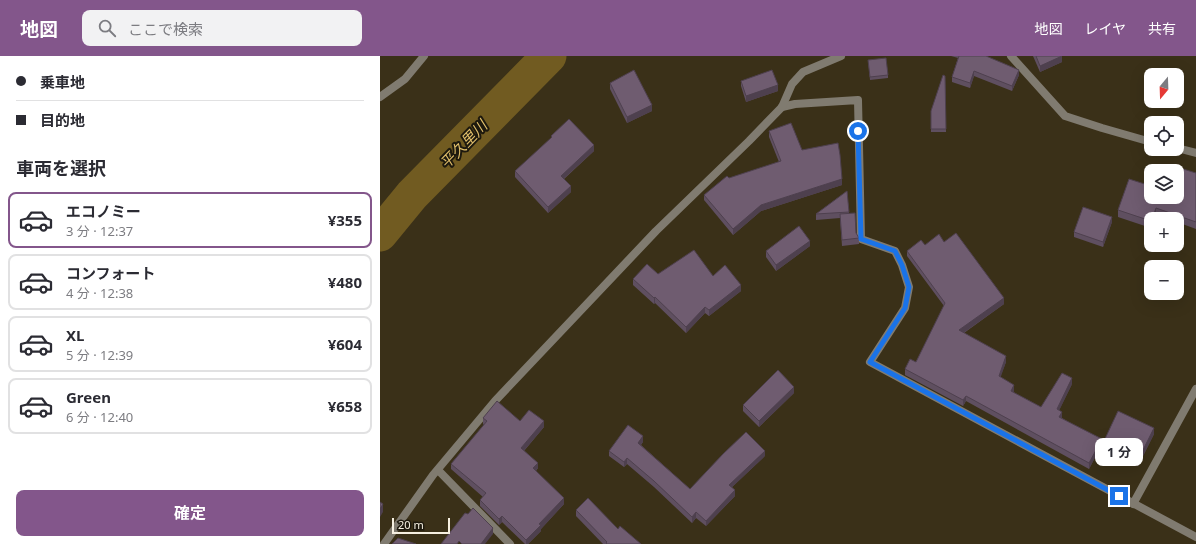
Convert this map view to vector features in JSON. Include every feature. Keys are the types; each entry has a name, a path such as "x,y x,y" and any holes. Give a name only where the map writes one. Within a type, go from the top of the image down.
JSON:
{"street":[{"path":"380,97 405,79 424,56"},
{"path":"384,544 438,470 495,401 656,231 782,107 792,84 803,72 841,56"},
{"path":"1011,56 1065,116 1144,140"},
{"path":"782,107 795,104 858,100 861,239 895,251 902,265 909,287 905,308 870,362 1196,537"},
{"path":"1184,150 1196,153"},
{"path":"1133,504 1196,389"},
{"path":"438,470 510,544"}],"building":[{"path":"959,56 986,56 1019,70 1012,86 974,71 970,83 952,77"},
{"path":"1036,56 1062,56 1040,66"},
{"path":"886,58 888,75 870,77 868,60"},
{"path":"634,70 652,105 627,117 610,83"},
{"path":"772,70 778,85 746,96 741,81"},
{"path":"943,75 945,76 946,129 931,129 931,111"},
{"path":"569,119 594,145 561,176 571,186 548,207 515,171"},
{"path":"791,123 802,150 838,143 842,179 761,205 733,229 704,195 727,176 729,178 781,161 769,131"},
{"path":"1184,169 1196,173 1196,222 1184,218 1184,212 1167,212 1156,208 1155,212 1144,212 1144,219 1118,210 1129,179 1144,184 1144,204 1184,204"},
{"path":"847,191 849,212 816,214"},
{"path":"1083,207 1112,217 1103,242 1074,232"},
{"path":"855,213 856,233 859,238 842,240 840,214"},
{"path":"799,226 810,241 776,265 766,251"},
{"path":"956,233 1004,298 959,330 1006,356 999,376 1014,385 1011,391 1041,407 1062,373 1072,378 1057,409 1062,412 1059,417 1102,439 1089,463 966,396 963,400 905,369 910,359 916,362 945,303 907,251 921,240 925,245 939,234 944,242"},
{"path":"694,250 713,276 725,265 741,285 709,310 705,307 686,327 655,297 654,298 633,279 647,264 658,274"},
{"path":"778,370 794,387 759,421 743,405"},
{"path":"497,401 520,421 529,410 544,421 521,448 538,463 533,468 564,498 526,540 502,516 499,519 480,500 486,493 451,464 487,421 483,418"},
{"path":"1118,411 1154,428 1138,460 1103,443"},
{"path":"628,425 643,436 638,443 690,489 746,432 765,451 729,485 735,490 706,521 696,512 692,517 627,458 624,462 609,451"},
{"path":"588,498 618,529 620,526 641,544 607,544 607,542 576,510"},
{"path":"380,502 383,504 380,509"},
{"path":"473,508 493,528 481,544 462,544 459,541 457,544 441,544 465,513 468,514"},
{"path":"398,538 416,544 392,544"}],"waterway":[{"name":"平久里川","path":"380,234 412,195 549,56"}],"route":[{"path":"858,131 861,239 895,251 902,265 909,287 905,308 870,362 1119,496"}]}
